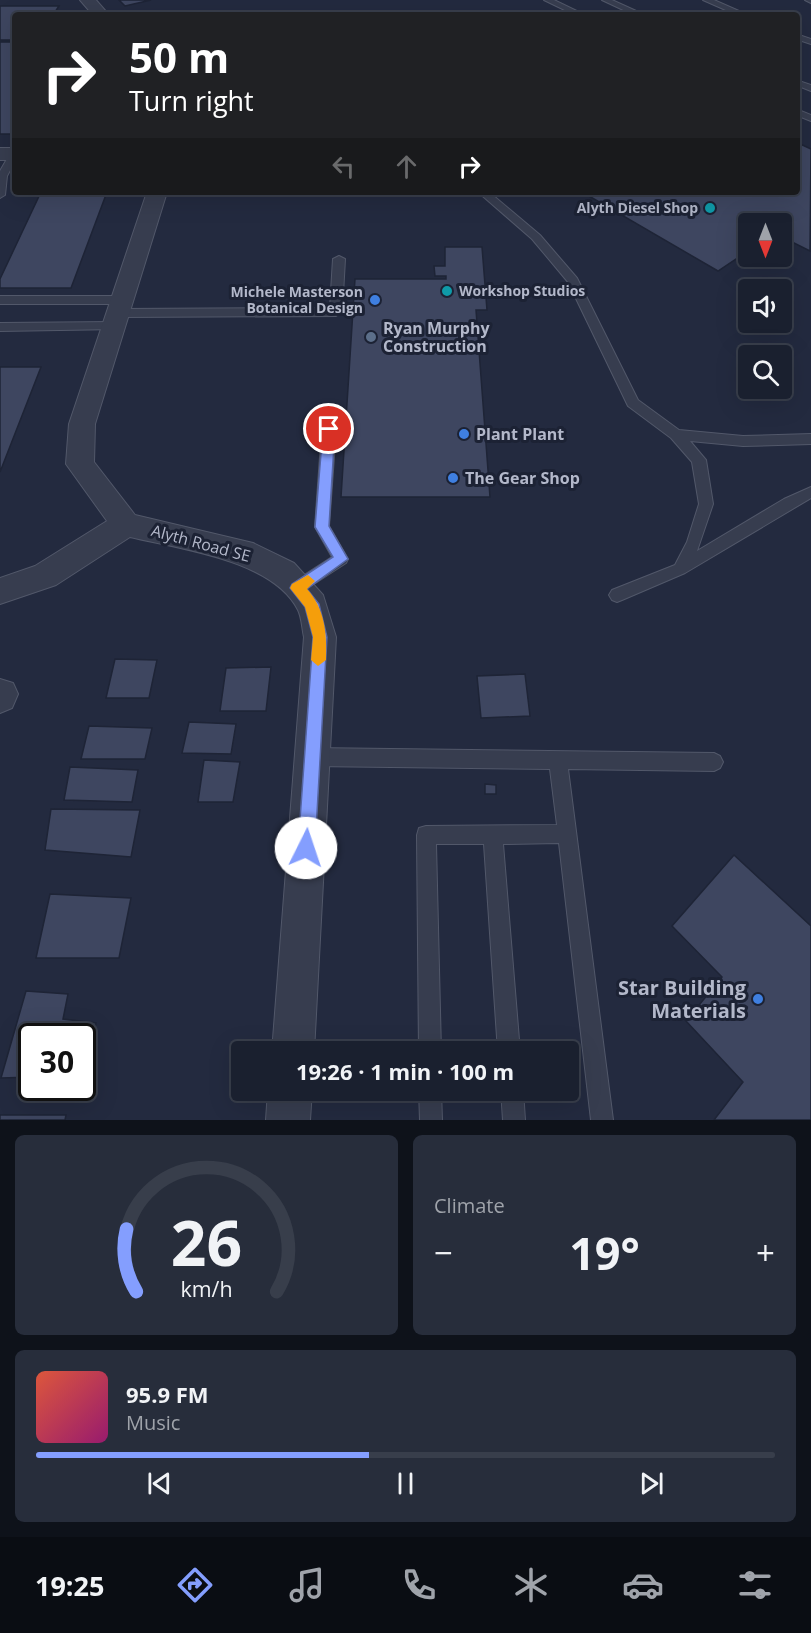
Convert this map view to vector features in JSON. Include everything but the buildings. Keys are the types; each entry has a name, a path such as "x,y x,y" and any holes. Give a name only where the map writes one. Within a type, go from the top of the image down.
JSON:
{"street":[{"path":"88,0 98,12"},
{"path":"0,591 45,576 126,524 80,464 82,424 120,313 156,195"},
{"name":"Alyth Road SE","path":"126,524 253,555 283,572 312,604 320,637 294,1041"},
{"path":"288,1120 289,1101"}],"lane":[{"path":"548,0 574,12"},
{"path":"606,0 634,12"},
{"path":"707,0 737,12"},
{"path":"0,195 2,176 10,154"},
{"path":"487,195 536,237 573,281 633,403 676,435 699,460 706,504 694,543 680,569"},
{"path":"0,327 120,313 336,312 339,259"},
{"path":"0,300 120,313"},
{"path":"297,588 341,559 322,527 329,429"},
{"path":"676,435 743,441 811,439"},
{"path":"617,595 680,569 811,492"},
{"path":"312,757 714,762"},
{"path":"558,760 602,1120"},
{"path":"430,1041 426,836 567,834"},
{"path":"493,835 508,1041"},
{"path":"430,1101 431,1120"},
{"path":"513,1101 514,1120"}],"slow traffic":[{"path":"308,581 297,588 312,604 320,637 318,660"}],"place":[{"name":"Alyth Diesel Shop","path":"710,208"},
{"name":"Workshop Studios","path":"447,291"},
{"name":"Michele Masterson Botanical Design","path":"375,300"},
{"name":"Ryan Murphy Construction","path":"371,337"},
{"name":"Plant Plant","path":"464,434"},
{"name":"The Gear Shop","path":"453,478"},
{"name":"Star Building Materials","path":"758,999"}],"route":[{"path":"306,848 320,637 312,604 297,588 341,559 322,527 329,429"}]}
